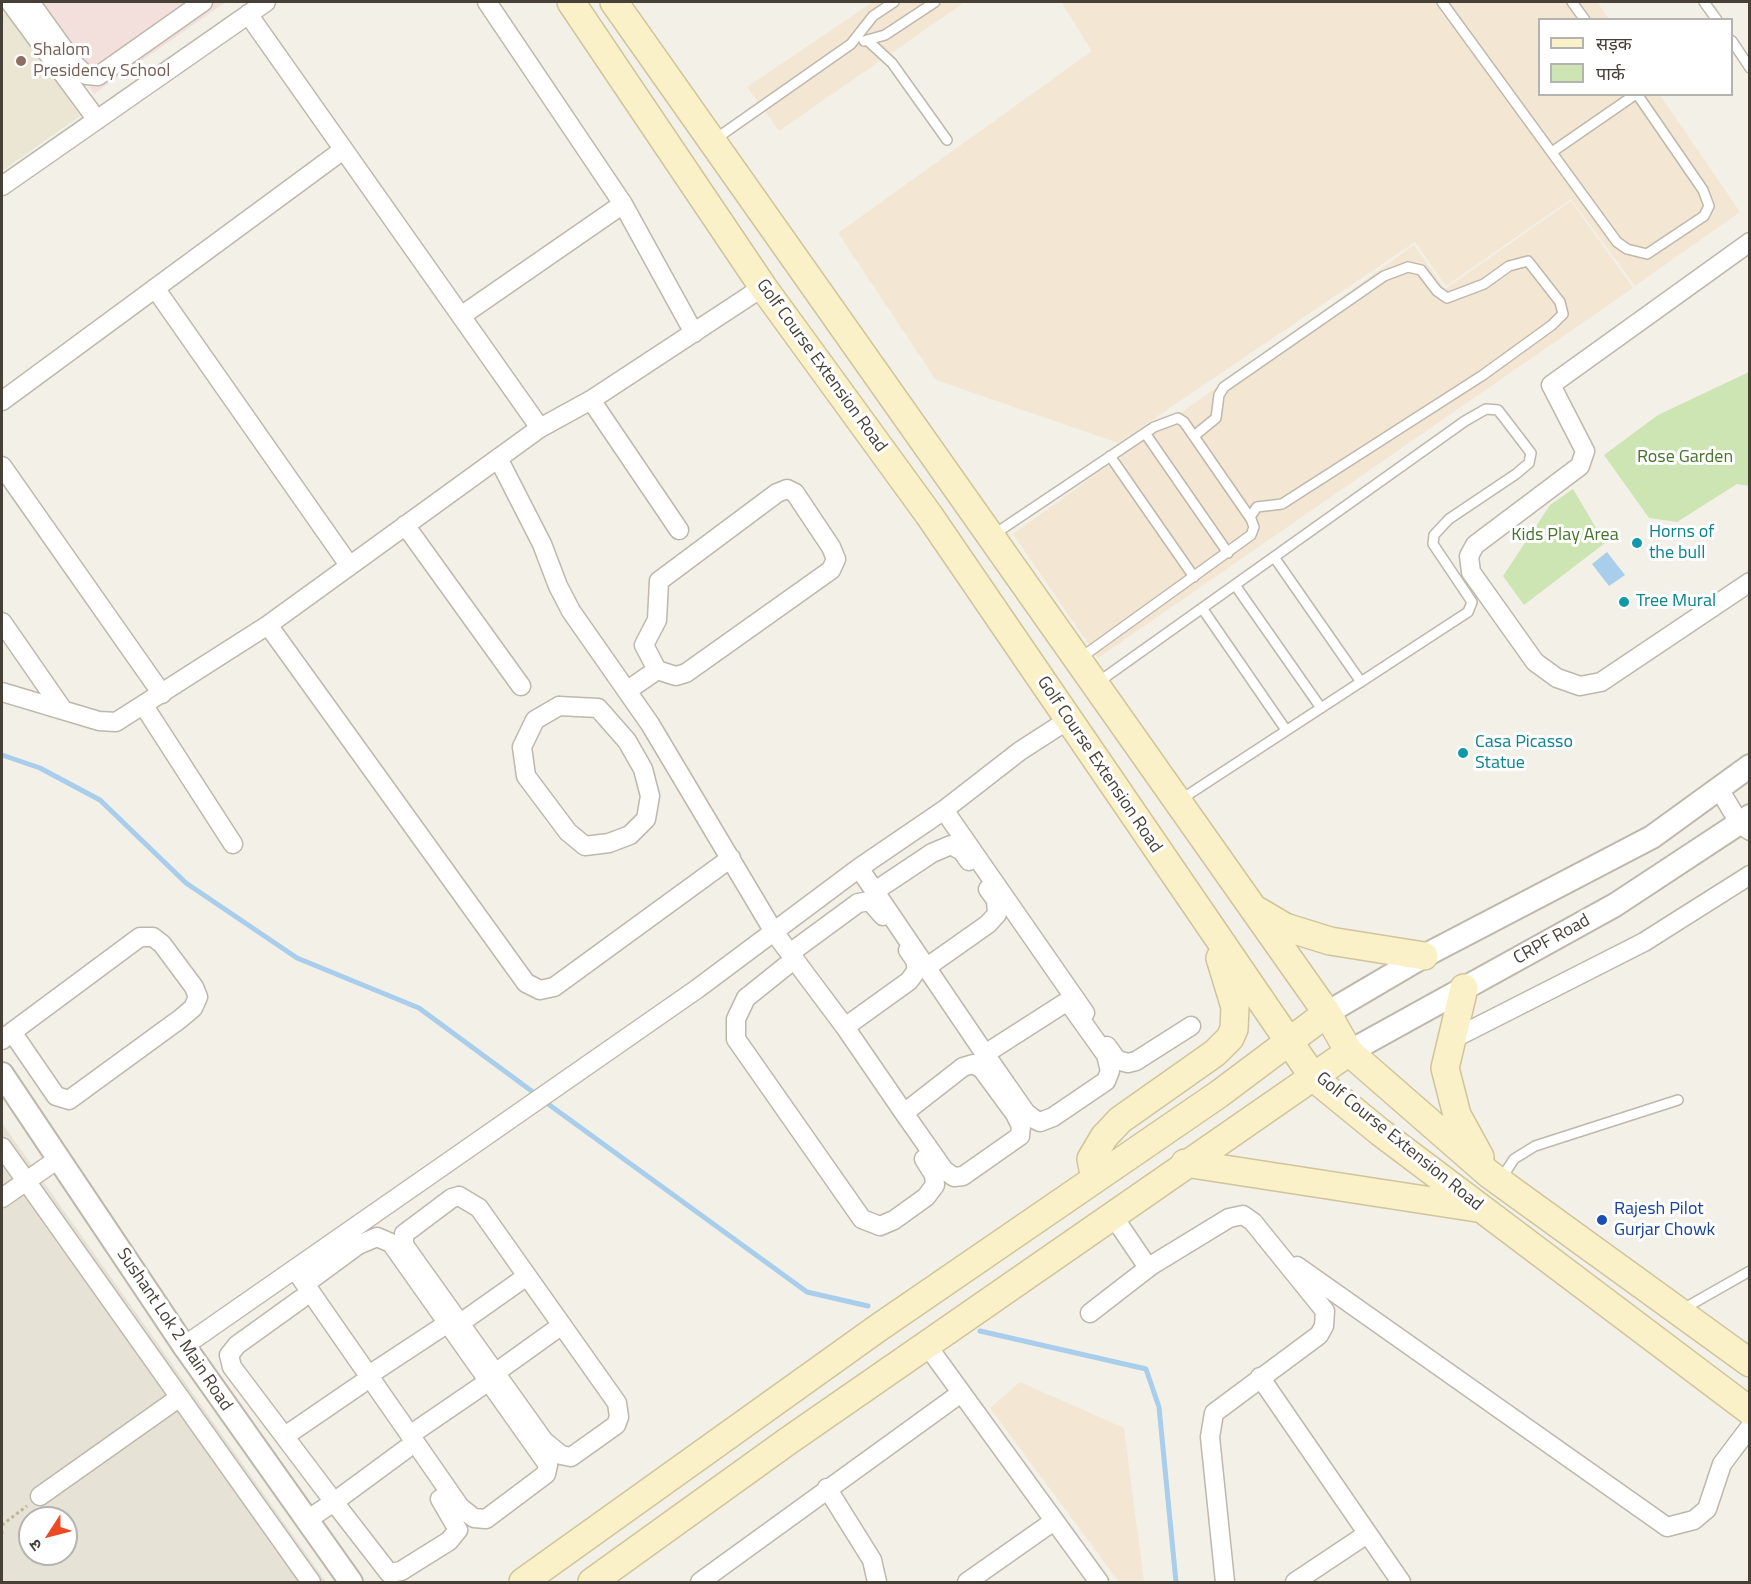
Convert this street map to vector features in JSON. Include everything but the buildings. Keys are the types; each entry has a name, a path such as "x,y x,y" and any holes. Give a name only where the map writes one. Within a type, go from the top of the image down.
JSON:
{"main road":[{"name":"Golf Course Extension Road","path":"614,2 1327,1013 1348,1052 1494,1177 1749,1363"},
{"name":"Golf Course Extension Road","path":"577,3 764,287 928,515 1314,1078 1481,1209 1749,1411"},
{"path":"1252,908 1285,927 1330,941 1424,956"},
{"path":"1095,1179 1091,1159 1104,1137 1120,1120 1215,1053 1230,1038 1234,1029 1235,1007 1219,956 1221,943"},
{"path":"1464,988 1445,1068 1456,1114 1494,1177"},
{"path":"523,1582 878,1328 1219,1094 1327,1013"},
{"path":"592,1582 926,1344 1113,1216 1185,1163 1314,1078 1348,1052"},
{"path":"1185,1163 1481,1209"},
{"path":"1693,1368 1712,1336"}],"street":[{"path":"10,2 65,64 86,75 98,76 203,2"},
{"path":"30,2 97,120"},
{"path":"2,186 266,2"},
{"path":"487,2 623,204 694,333"},
{"path":"248,14 540,428"},
{"path":"2,401 343,150"},
{"path":"461,316 623,204"},
{"path":"1749,242 1551,385 1585,451 1580,466 1475,545 1469,556 1471,572 1535,662 1557,678 1580,686 1601,682 1749,582"},
{"path":"2,692 99,721 116,722 268,626 540,428 591,400 764,287"},
{"path":"155,288 349,565"},
{"path":"591,400 679,530"},
{"path":"498,458 542,544 558,586 572,611 650,724 731,858 770,935 788,960 934,1175 935,1185 926,1197 894,1220 880,1226 862,1219 736,1039 736,1019 746,998 788,960 858,903 870,901 879,909 915,960 917,970 909,981 845,1027"},
{"path":"2,466 162,694"},
{"path":"787,489 795,493 831,547 836,559 831,570 686,673 676,676 657,670 644,645 657,620 659,581 777,493 787,489"},
{"path":"405,525 521,686"},
{"path":"2,622 63,710"},
{"path":"268,626 526,983 540,990 554,987 731,858"},
{"path":"628,690 657,670"},
{"path":"144,706 233,844"},
{"path":"560,706 598,708 627,741 643,769 650,796 646,819 630,835 609,843 585,846 568,832 526,776 522,747 535,720 560,706"},
{"path":"408,1442 458,1530 449,1541 401,1571 389,1573 232,1367 229,1355 296,1282 410,1189 770,935 859,868 944,810 1020,751 1068,720"},
{"path":"627,741 650,724"},
{"path":"1327,1013 1424,956 1652,837 1749,766"},
{"path":"1719,789 1746,824"},
{"path":"944,810 1117,1060 1128,1063 1136,1061 1191,1026"},
{"name":"CRPF Road","path":"1348,1052 1615,905 1746,824"},
{"path":"875,891 932,853 951,845 962,851 996,900 997,914 988,924 927,967"},
{"path":"859,868 1026,1113 1040,1122 1053,1117 1106,1081 1110,1071 1106,1055 1071,1006 1064,1004 986,1054"},
{"path":"1451,1040 1644,942 1749,875"},
{"path":"140,937 153,937 162,944 194,987 198,997 194,1008 69,1100 56,1096 7,1036 140,937"},
{"path":"788,960 845,1027 904,1113 944,1170 954,1177 963,1176 1020,1136 1021,1125 1015,1114 982,1069 973,1064 963,1067 904,1113"},
{"name":"Sushant Lok 2 Main Road","path":"2,1074 184,1346 351,1582"},
{"path":"2,1148 311,1582"},
{"path":"2,1198 58,1159"},
{"path":"410,1189 429,1215"},
{"path":"454,1324 404,1245 404,1234 452,1198 459,1196 466,1198 479,1208 617,1403 619,1417 616,1425 571,1457 561,1455 544,1441 492,1377"},
{"path":"1090,1313 1152,1265 1237,1215 1244,1215 1253,1222 1325,1311 1324,1326 1319,1335 1214,1413 1210,1437 1225,1582"},
{"path":"1113,1216 1140,1257 1145,1263 1152,1265"},
{"path":"184,1346 358,1245 376,1237 391,1243 454,1324 492,1377 548,1465 546,1474 486,1519 474,1518 460,1507 408,1442 296,1282"},
{"path":"1278,1254 1402,1338 1667,1527 1694,1520 1707,1509 1722,1464 1749,1427"},
{"path":"285,1436 365,1380 527,1276"},
{"path":"307,1520 334,1502 408,1442 562,1325"},
{"path":"926,1344 1099,1582"},
{"path":"1260,1377 1401,1582"},
{"path":"700,1582 827,1488 962,1393"},
{"path":"40,1496 180,1397"},
{"path":"827,1488 872,1560 877,1582"},
{"path":"968,1582 1054,1521"},
{"path":"1295,1582 1367,1534"}],"lane":[{"path":"713,141 851,44 873,16 894,2"},
{"path":"851,44 885,35 935,2"},
{"path":"1442,2 1617,242 1627,249 1647,254 1704,216 1709,206 1703,190 1638,96"},
{"path":"1572,2 1584,18"},
{"path":"1704,2 1716,18"},
{"path":"867,40 892,63 947,140"},
{"path":"1733,44 1749,68"},
{"path":"1552,152 1634,96"},
{"path":"1194,436 1216,418 1219,395 1224,387 1384,276 1408,267 1421,270 1437,291 1447,298 1484,284 1509,266 1528,261 1560,302 1563,314 1552,325 1483,375 1282,504 1257,507 1250,517"},
{"path":"1095,684 1465,421 1486,410 1498,410 1531,453 1529,463 1516,474 1449,519 1434,535 1433,544 1472,602 1468,612 1177,801"},
{"path":"991,537 1166,420 1178,418 1184,422 1194,436 1250,517 1254,526 1251,535 1078,660"},
{"path":"1145,434 1228,553"},
{"path":"1110,456 1194,577"},
{"path":"1274,557 1361,682"},
{"path":"1235,585 1321,708"},
{"path":"1202,608 1287,730"},
{"path":"1494,1177 1535,1146 1678,1100"},
{"path":"1679,1312 1749,1271"}],"path":[{"path":"2,1525 40,1496"},
{"path":"2,1531 2,1536"}],"shaded area":[{"path":"26,2 226,2 94,94"},
{"path":"873,2 965,2 779,131 747,87"},
{"path":"1061,2 1597,2 1608,18 1538,18 1538,96 1661,96 1740,212 1635,286 1571,199 1446,286 1415,242 1118,443 936,380 838,233 1092,51"},
{"name":"Shalom Presidency School","path":"2,6 80,116 2,171"},
{"path":"1571,201 1633,288 1098,658 1013,534 1414,245 1445,289"},
{"path":"2,1123 326,1582 2,1582"},
{"path":"1020,1382 1124,1428 1144,1582 1119,1582 990,1408"}],"green space":[{"name":"Rose Garden","path":"1749,372 1749,486 1737,484 1677,522 1649,518 1604,455 1658,415"},
{"name":"Kids Play Area","path":"1573,489 1605,543 1524,605 1503,576 1550,505"}],"water":[{"path":"1607,552 1625,575 1609,586 1592,564"}],"waterway":[{"path":"2,755 40,768 100,800 186,883 297,958 419,1008 537,1095"},
{"path":"544,1101 807,1292 868,1306"},
{"path":"980,1331 1146,1369 1159,1407 1176,1582"}],"place":[{"name":"Shalom Presidency School","path":"21,61"},
{"name":"Horns of the bull","path":"1637,543"},
{"name":"Tree Mural","path":"1624,602"},
{"name":"Casa Picasso Statue","path":"1463,753"},
{"name":"Rajesh Pilot Gurjar Chowk","path":"1602,1220"}]}
